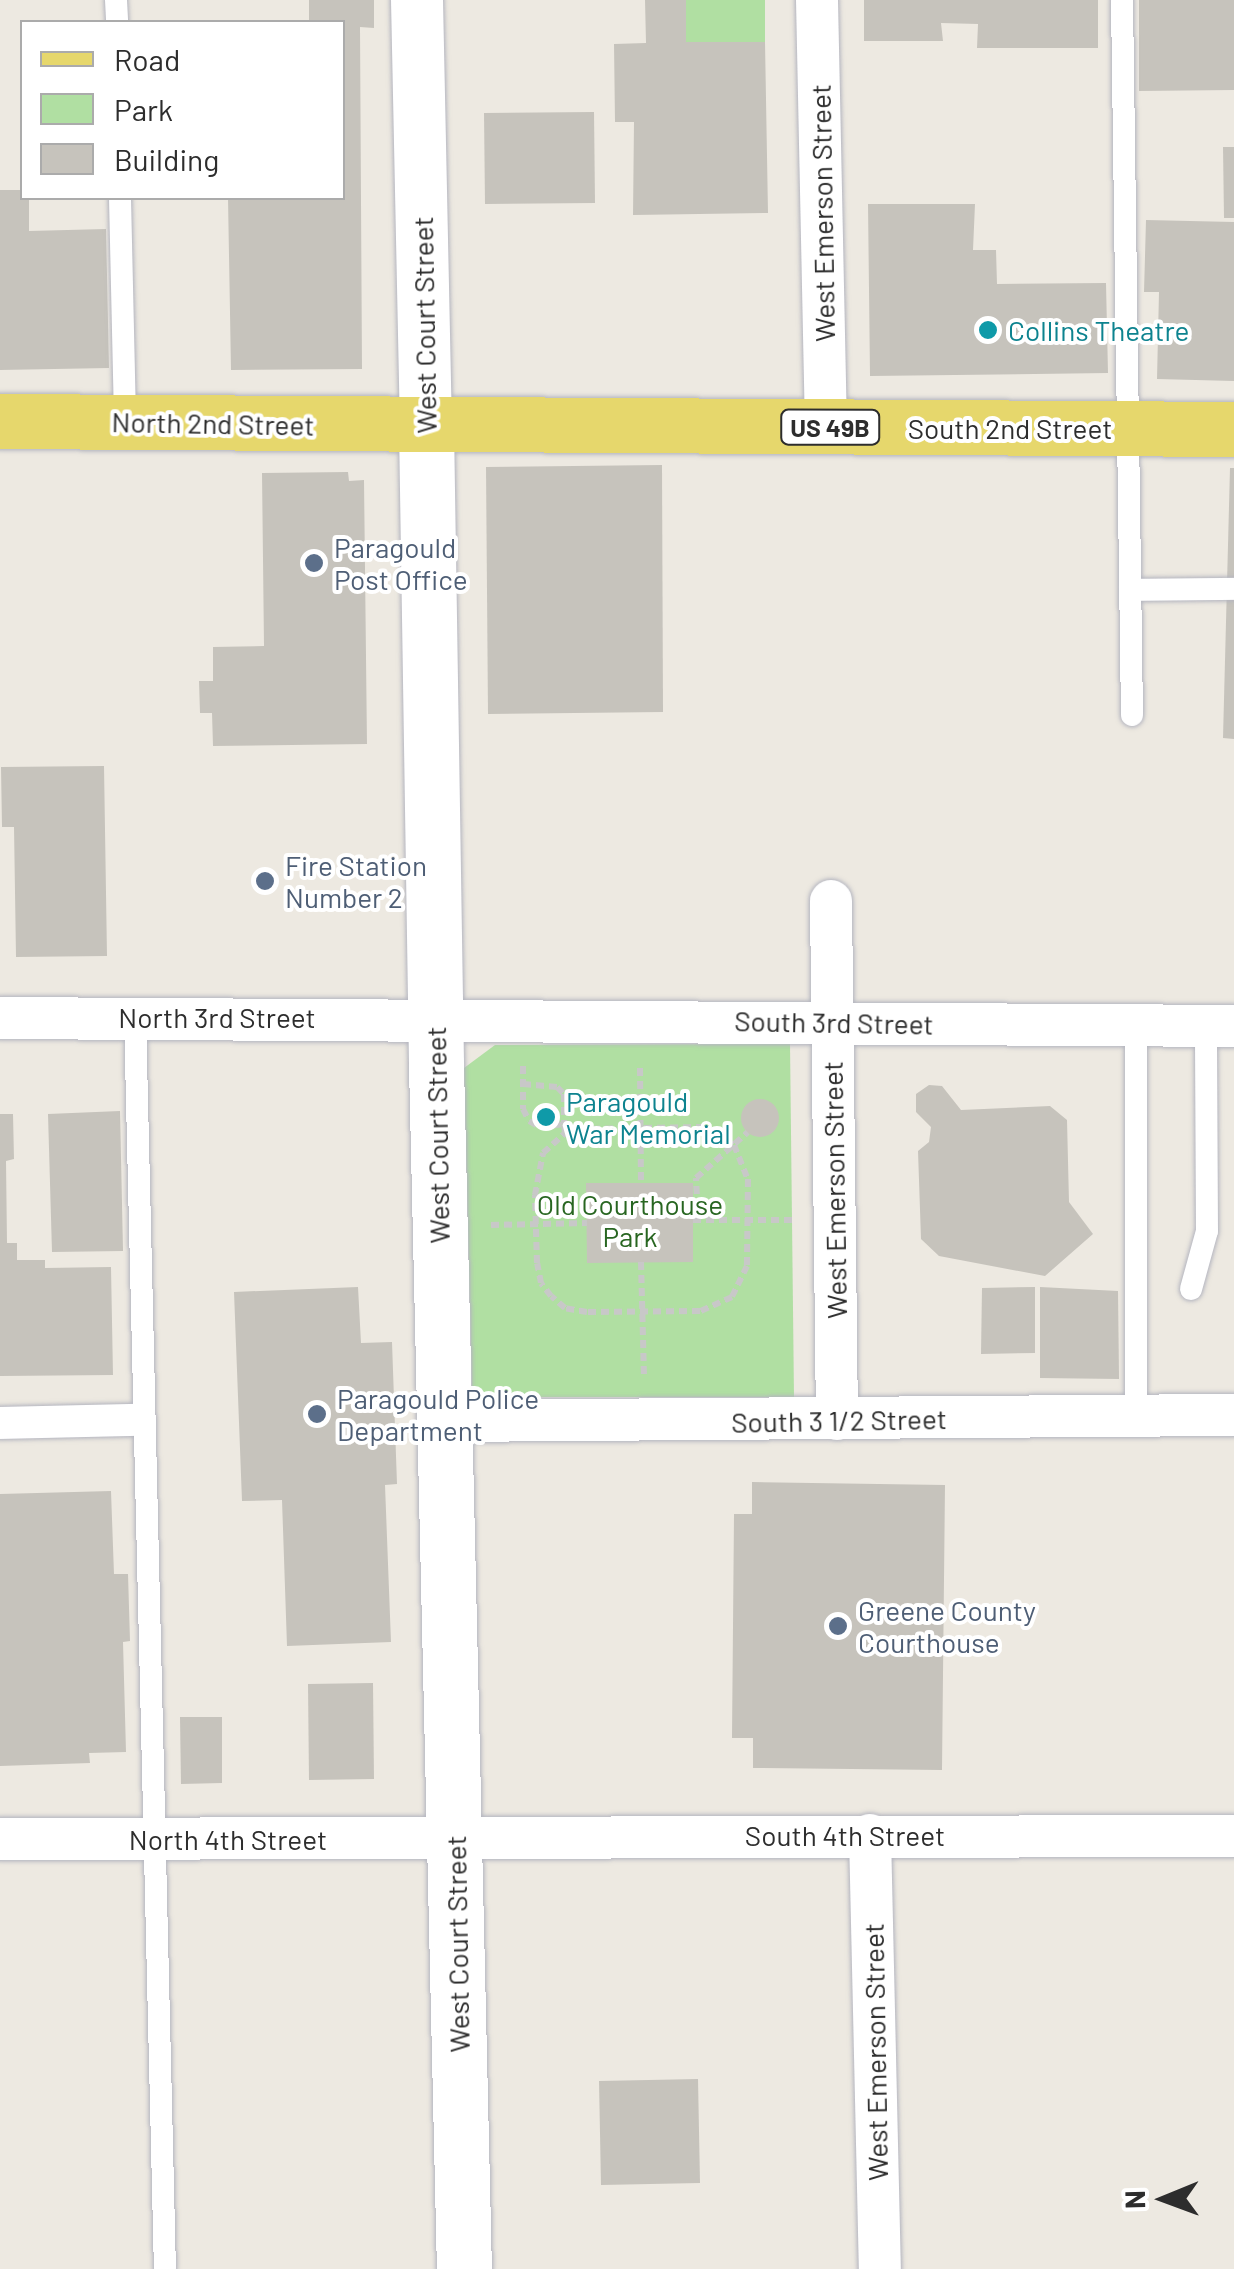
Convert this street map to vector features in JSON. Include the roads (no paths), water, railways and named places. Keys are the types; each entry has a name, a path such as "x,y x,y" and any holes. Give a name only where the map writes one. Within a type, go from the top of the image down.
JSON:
{"main road":[{"name":"North 2nd Street","path":"0,421 426,426"},
{"name":"South 2nd Street","path":"426,426 1234,429"},
{"name":"West Court Street","path":"426,426 435,1018 464,2269"}],"street":[{"name":"West Court Street","path":"418,0 426,426"},
{"name":"West Emerson Street","path":"817,0 826,427"},
{"name":"West Emerson Street","path":"831,900 837,1419"},
{"name":"North 3rd Street","path":"0,1018 435,1018"},
{"name":"South 3rd Street","path":"435,1018 1220,1026"},
{"name":"South 3 1/2 Street","path":"444,1422 1234,1416"},
{"path":"0,1422 135,1420"},
{"name":"West Emerson Street","path":"870,1834 880,2269"},
{"name":"South 4th Street","path":"455,1838 1234,1836"},
{"name":"North 4th Street","path":"0,1839 455,1838"}],"lane":[{"path":"1122,0 1132,716"},
{"path":"120,200 125,422"},
{"path":"1130,590 1234,589"},
{"path":"135,1016 165,2269"},
{"path":"1136,1025 1136,1417"},
{"path":"1191,1290 1207,1231 1220,1026"}],"place":[{"name":"Collins Theatre","path":"988,330"},
{"name":"Paragould Post Office","path":"314,563"},
{"name":"Fire Station Number 2","path":"265,881"},
{"name":"Paragould War Memorial","path":"546,1117"},
{"name":"Paragould Police Department","path":"317,1414"},
{"name":"Greene County Courthouse","path":"838,1626"}],"park label":[{"name":"Old Courthouse Park","path":"630,1220"}]}
